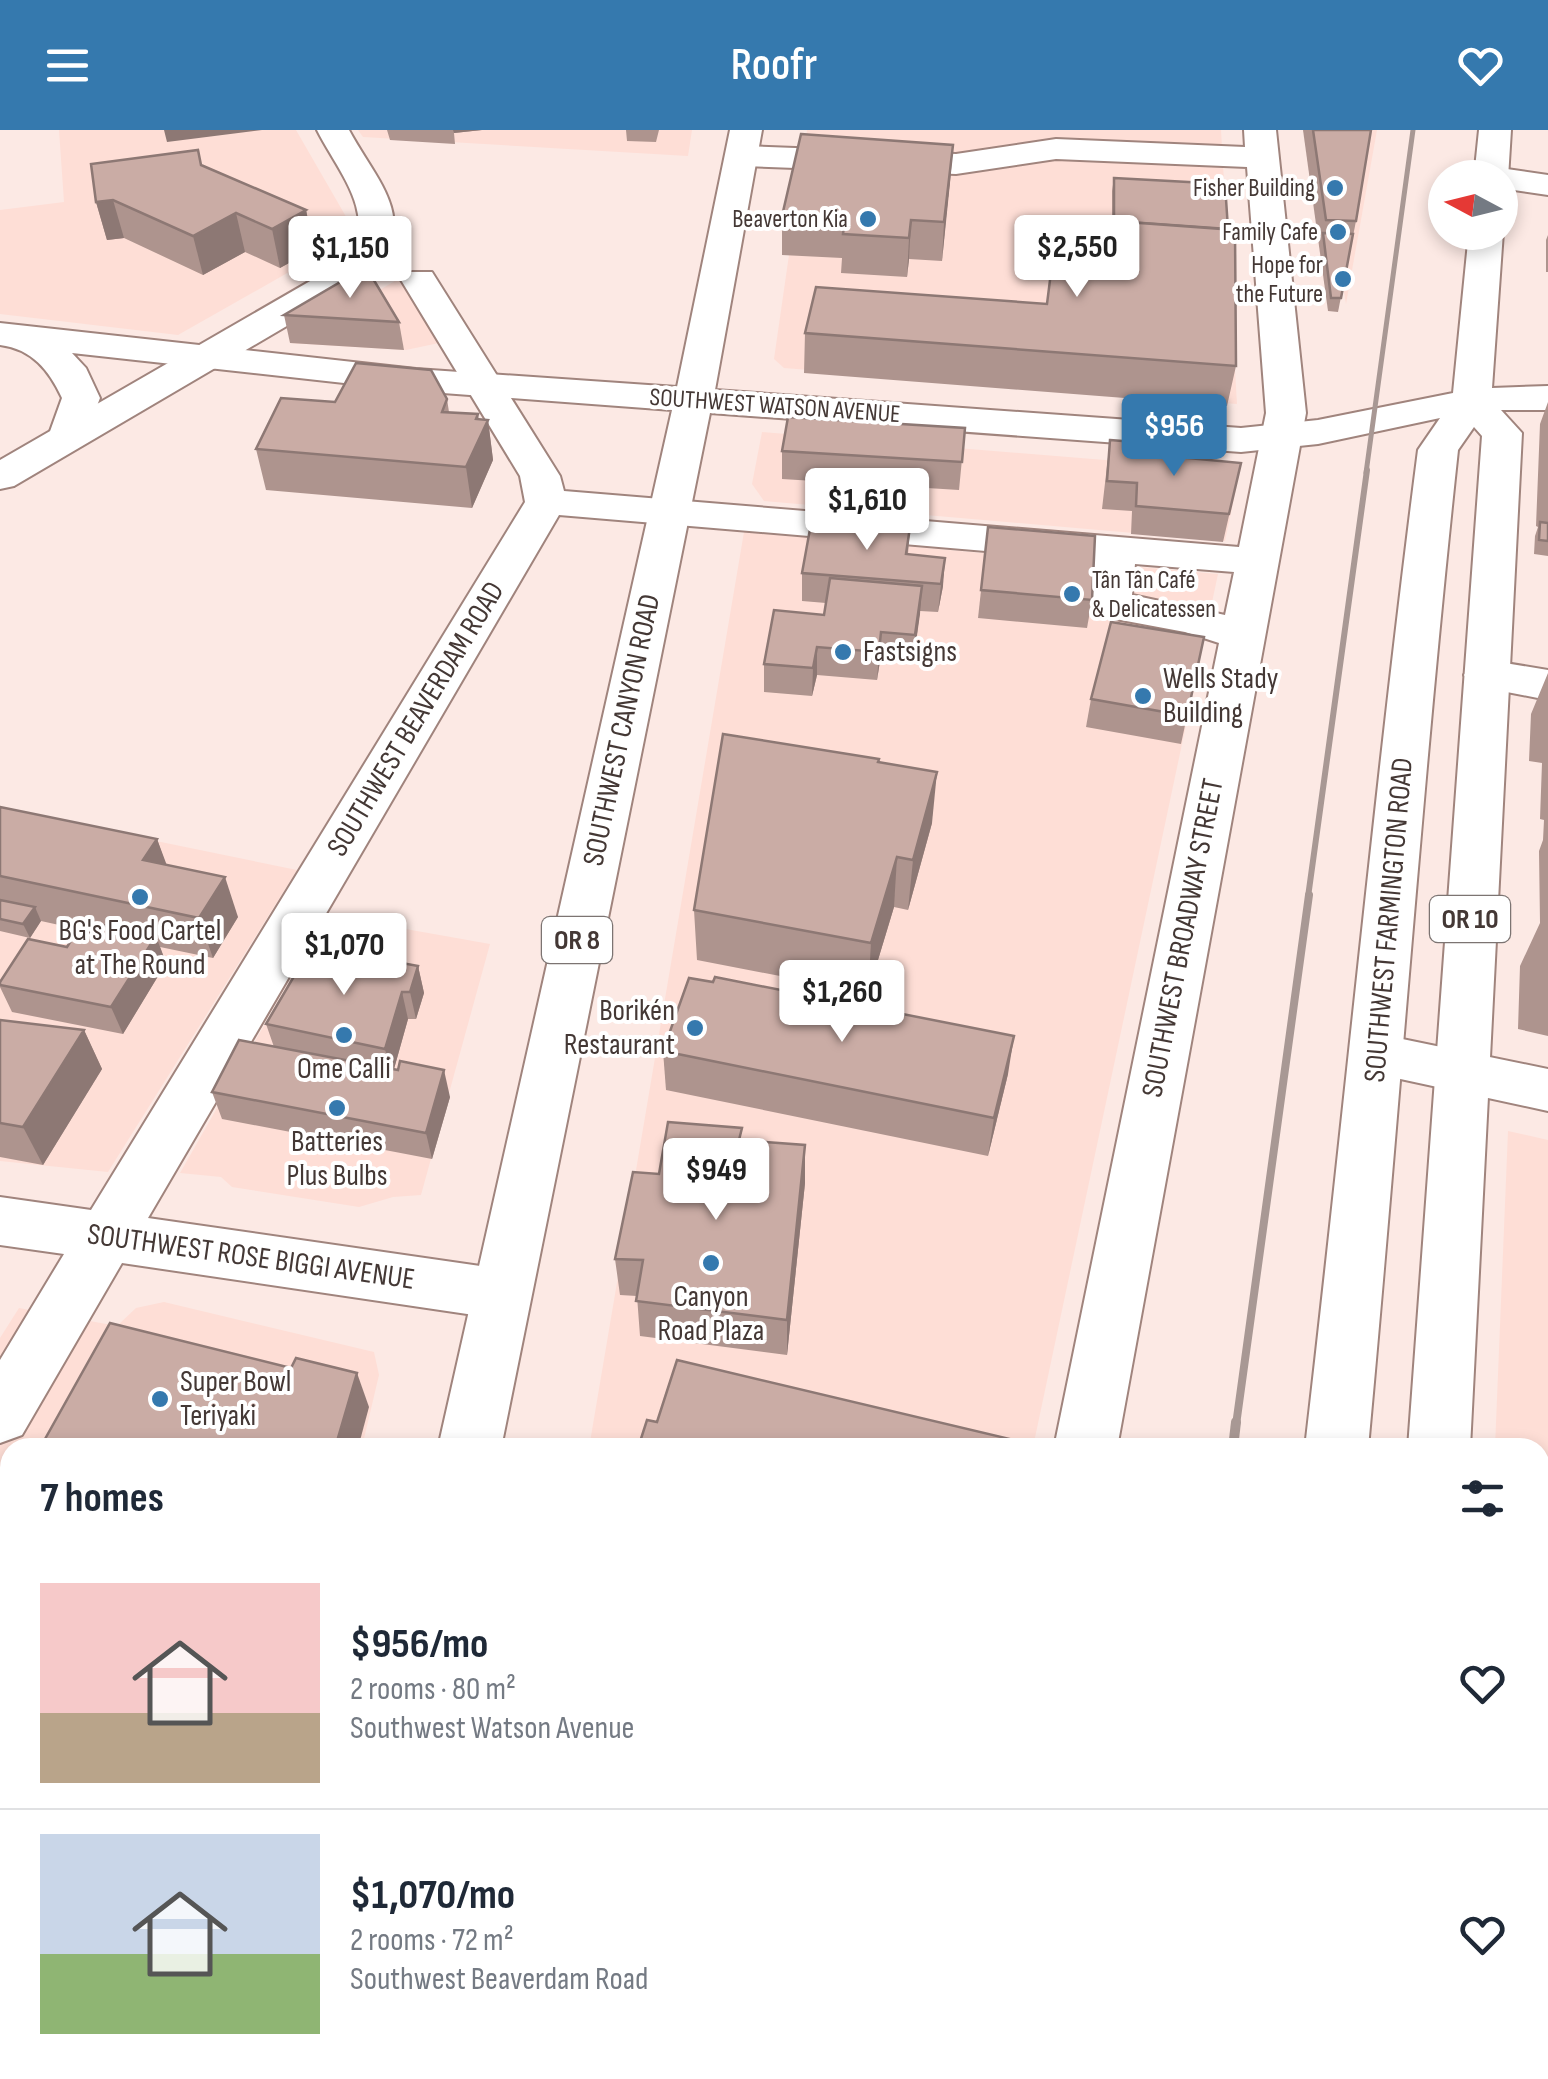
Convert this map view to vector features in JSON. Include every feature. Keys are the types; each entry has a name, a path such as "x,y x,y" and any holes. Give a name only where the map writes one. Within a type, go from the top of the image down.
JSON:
{"main road":[{"path":"0,477 356,272 378,247 382,222 333,130"},
{"path":"1494,160 1495,130"},
{"path":"745,143 956,164 1056,148 1262,144"},
{"name":"SOUTHWEST CANYON ROAD","path":"471,1438 745,143"},
{"name":"SOUTHWEST BROADWAY STREET","path":"1088,1438 1286,403 1262,144"},
{"path":"1518,181 1548,184"},
{"path":"1472,403 1485,250"},
{"path":"419,280 540,476 546,502 1255,561"},
{"path":"18,338 67,368 81,398 68,437"},
{"name":"SOUTHWEST WATSON AVENUE","path":"18,338 480,384 1207,438 1279,438 1472,403 1548,398"},
{"name":"OR 10","path":"1440,1438 1502,433 1472,403"},
{"name":"SOUTHWEST FARMINGTON ROAD","path":"1337,1438 1378,1055 1410,685 1438,450 1472,403"},
{"name":"SOUTHWEST BEAVERDAM ROAD","path":"0,1415 546,502"},
{"path":"1116,549 1109,604 1192,619 1240,635"},
{"path":"1487,675 1548,685"},
{"path":"1378,1055 1548,1090"},
{"name":"SOUTHWEST ROSE BIGGI AVENUE","path":"0,1221 501,1294"}],"shaded area":[{"path":"59,130 296,130 356,234 178,335 0,314 0,210 64,202"},
{"path":"358,130 692,130 688,156 363,137"},
{"path":"807,130 1221,130 1237,404 784,368 774,359"},
{"name":"Fisher Building","path":"1317,130 1377,130 1346,304"},
{"path":"400,278 439,343 406,350 290,343"},
{"path":"762,432 1240,471 1225,541 764,501 752,484"},
{"path":"744,532 1218,574 1035,1438 591,1438"},
{"path":"0,809 297,870 108,1172 0,1161"},
{"path":"327,915 490,944 421,1195 393,1197 359,1207 232,1187 221,1177 180,1173"},
{"path":"1508,1131 1548,1140 1548,1438 1495,1438"},
{"path":"164,1302 374,1352 379,1375 364,1438 0,1438 0,1338 19,1308 117,1326 136,1308"}],"building":[{"name":"Fisher Building","path":"1313,130 1371,130 1356,221 1326,220"},
{"path":"801,134 953,145 944,222 911,220 909,238 843,234 845,219 782,216"},
{"path":"198,150 201,165 306,210 272,229 236,213 193,236 113,200 96,202 91,164"},
{"path":"1114,178 1225,184 1228,229 1114,221"},
{"path":"1058,217 1235,230 1236,366 805,333 816,287 1047,304"},
{"path":"1323,233 1353,234 1341,298 1331,298"},
{"path":"366,267 399,322 284,315"},
{"path":"356,363 431,370 447,399 442,412 478,414 476,419 488,420 466,467 256,449 281,398 335,402"},
{"path":"788,417 965,428 962,462 782,451"},
{"path":"1110,440 1147,443 1147,454 1241,463 1229,514 1136,506 1137,483 1107,481"},
{"path":"812,518 910,527 906,554 945,558 941,584 802,573"},
{"path":"1540,522 1548,523 1548,541 1539,540"},
{"path":"988,527 1095,536 1092,600 981,590"},
{"path":"830,578 922,586 915,635 881,632 879,652 817,647 813,668 764,664 774,610 824,615"},
{"name":"Wells Stady Building","path":"1111,622 1204,637 1187,716 1091,699"},
{"path":"723,734 937,772 913,860 897,857 871,943 694,910"},
{"path":"0,807 157,839 143,860 225,877 199,918 0,876"},
{"path":"0,900 35,907 23,924 0,919"},
{"path":"103,925 156,936 111,1007 0,985 28,939 67,947 77,931 89,933"},
{"path":"310,949 383,964 386,960 418,966 410,992 402,992 385,1049 266,1024"},
{"path":"715,977 1014,1036 994,1118 663,1051 689,978 713,982"},
{"path":"0,1020 84,1030 23,1127 0,1123"},
{"path":"239,1040 398,1070 400,1061 444,1070 426,1133 212,1092"},
{"name":"Canyon Road Plaza","path":"668,1122 742,1128 739,1140 805,1145 787,1320 636,1301 643,1260 615,1259 633,1172 659,1174"},
{"path":"110,1323 291,1368 296,1358 357,1373 338,1438 46,1438"},
{"path":"677,1360 1005,1438 641,1438 647,1420 657,1422"}],"railway":[{"path":"1366,473 1413,130"},
{"path":"1308,897 1367,470"},
{"path":"1236,1425 1309,895"},
{"path":"1234,1438 1236,1422"}],"place":[{"name":"Fisher Building","path":"1335,188"},
{"name":"Beaverton Kia","path":"868,219"},
{"name":"Family Cafe","path":"1338,232"},
{"name":"Hope for the Future","path":"1343,279"},
{"name":"Tân Tân Café & Delicatessen","path":"1072,594"},
{"name":"Fastsigns","path":"843,652"},
{"name":"Wells Stady Building","path":"1143,696"},
{"name":"BG's Food Cartel at The Round","path":"140,897"},
{"name":"Borikén Restaurant","path":"695,1028"},
{"name":"Ome Calli","path":"344,1035"},
{"name":"Batteries Plus Bulbs","path":"337,1108"},
{"name":"Canyon Road Plaza","path":"711,1263"},
{"name":"Super Bowl Teriyaki","path":"160,1399"}]}
